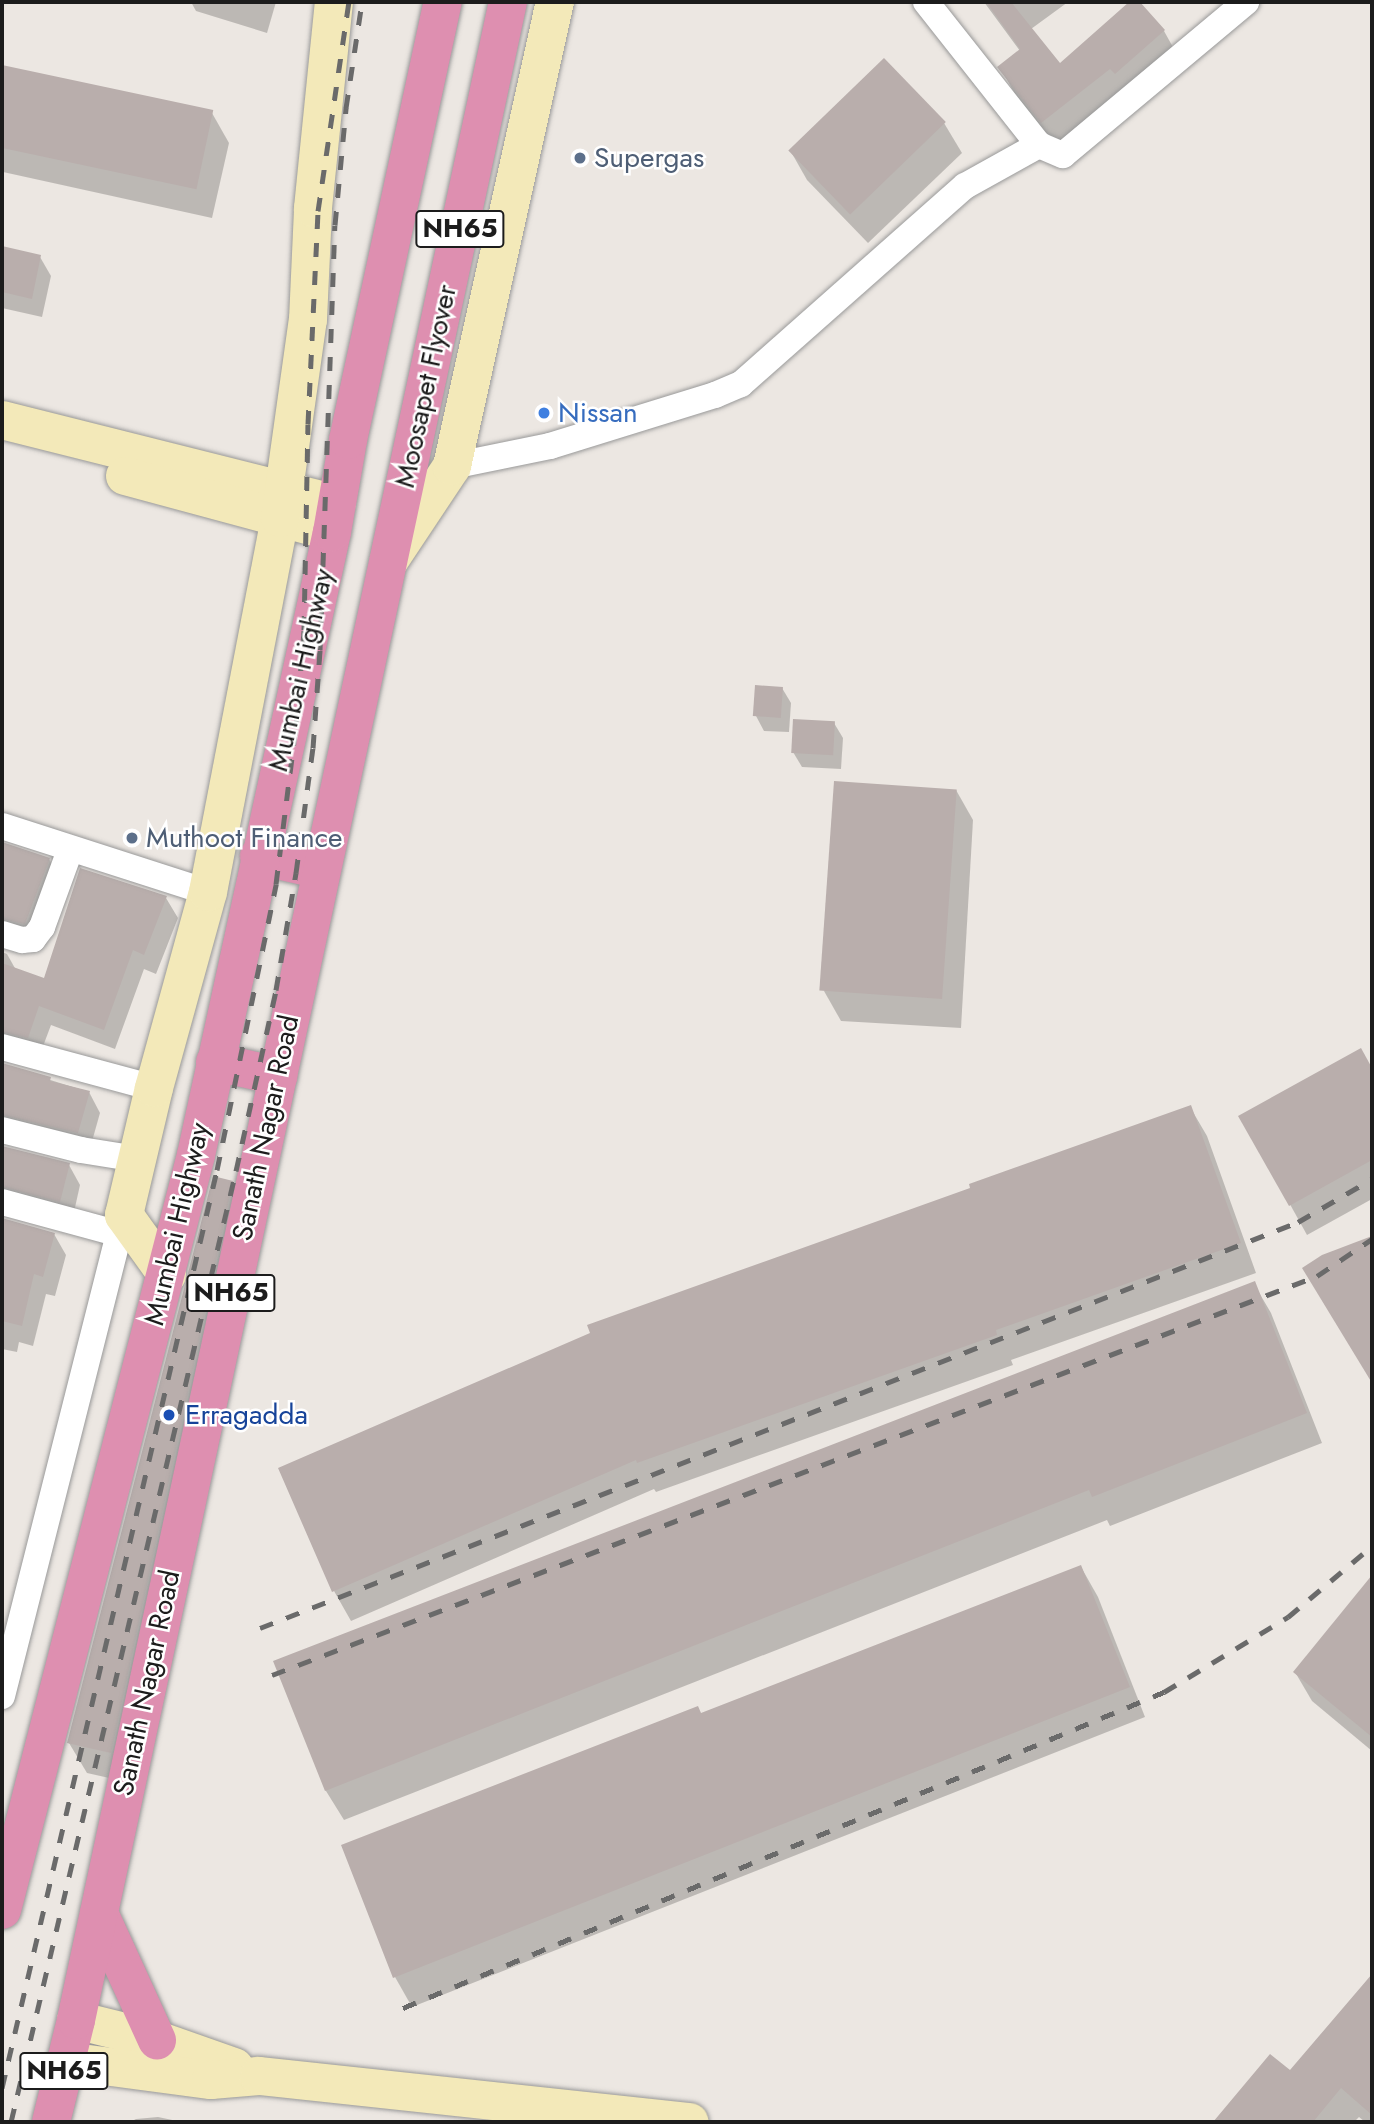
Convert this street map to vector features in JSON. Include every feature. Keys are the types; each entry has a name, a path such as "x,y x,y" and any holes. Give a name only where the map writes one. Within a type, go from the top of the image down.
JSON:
{"highway":[{"name":"NH65","path":"335,518 348,440 443,2"},
{"name":"Moosapet Flyover","path":"387,566 508,2"},
{"name":"Mumbai Highway","path":"2,1910 8,1849 167,1275 335,518"},
{"name":"Sanath Nagar Road","path":"76,2020 387,566"},
{"path":"259,856 321,870"},
{"path":"215,1062 278,1076"},
{"path":"99,1913 157,2040"},
{"name":"NH65","path":"51,2122 76,2020"}],"street":[{"path":"2,1696 154,1088 208,892 282,504 308,320 313,208 334,2"},
{"path":"387,566 452,466 555,2"},
{"path":"926,2 1039,145 1063,155 1246,2"},
{"path":"452,466 550,446 715,395 741,384 965,186 1039,145"},
{"path":"2,420 335,518"},
{"path":"2,444 282,504"},
{"path":"2,825 70,850 208,892"},
{"path":"2,934 22,940 33,939 42,927 70,850"},
{"path":"2,1047 154,1088"},
{"path":"2,1130 81,1150 137,1159"},
{"path":"2,1202 122,1224 167,1275"},
{"path":"76,2020 157,2040 259,2076"},
{"path":"66,2061 211,2080 259,2076 632,2119 690,2122"}],"building":[{"path":"986,2 1011,2 1060,63 1129,2 1140,2 1165,30 1115,74 1110,69 1041,123 997,67 1020,49"},
{"path":"884,58 946,122 850,214 788,150"},
{"path":"2,65 213,110 196,189 2,148"},
{"path":"2,246 41,255 32,299 2,292"},
{"path":"755,685 783,687 781,718 753,716"},
{"path":"793,719 835,721 833,755 791,753"},
{"path":"834,781 957,790 942,999 819,990"},
{"path":"2,842 50,858 25,924 2,919"},
{"path":"80,868 167,896 144,955 133,950 104,1030 39,1006 28,1038 2,1032 2,963 44,978"},
{"path":"1361,1048 1372,1068 1372,1160 1289,1206 1238,1116"},
{"path":"2,1063 51,1077 50,1081 90,1091 78,1133 2,1115"},
{"path":"1191,1105 1241,1243 996,1330 997,1335 637,1463 636,1460 332,1592 278,1468 590,1333 587,1325 970,1188 969,1184"},
{"path":"2,1146 70,1163 60,1202 2,1187"},
{"path":"213,1176 233,1181 111,1753 67,1743"},
{"path":"2,1218 55,1233 43,1277 34,1274 22,1326 2,1321"},
{"path":"1372,1236 1372,1383 1302,1268 1322,1255"},
{"path":"1255,1281 1307,1413 1092,1497 1089,1490 325,1791 273,1661"},
{"path":"1081,1565 1130,1687 393,1978 341,1845 698,1706 701,1713"},
{"path":"1372,1575 1372,1737 1293,1672"},
{"path":"1372,1974 1372,2115 1341,2088 1313,2122 1213,2122 1270,2054 1290,2070"}],"railway":[{"path":"2,2088 217,1170 276,884 296,726 304,630 308,424 318,211 349,2"},
{"path":"11,2122 236,1171 276,990 296,873 313,748 320,650 335,225 346,108 362,2"},
{"path":"260,1628 1298,1222 1372,1179"},
{"path":"272,1675 1317,1276 1372,1239"},
{"path":"403,2008 1164,1692 1288,1617 1372,1546"}],"place":[{"name":"Supergas","path":"580,158"},
{"name":"Nissan","path":"544,413"},
{"name":"Muthoot Finance","path":"132,838"},
{"name":"Erragadda","path":"169,1415"}]}
